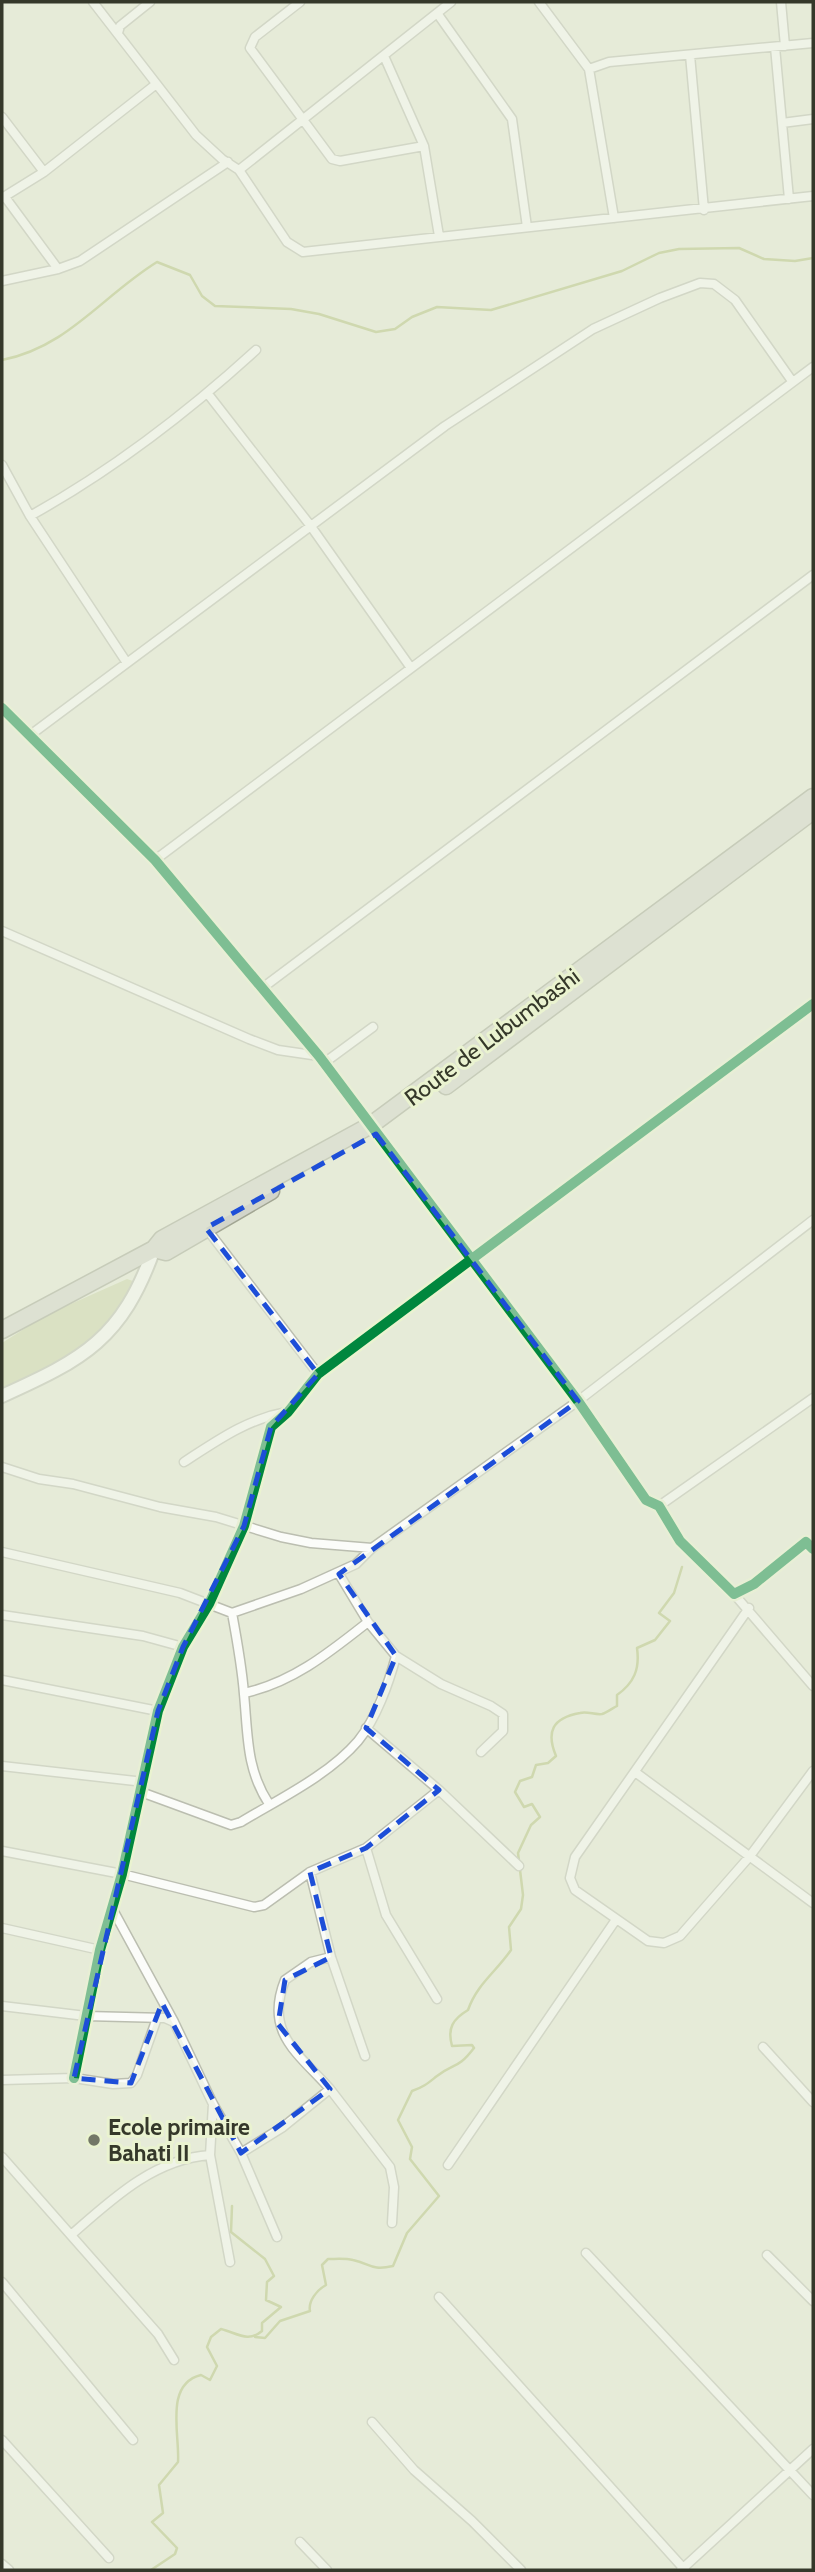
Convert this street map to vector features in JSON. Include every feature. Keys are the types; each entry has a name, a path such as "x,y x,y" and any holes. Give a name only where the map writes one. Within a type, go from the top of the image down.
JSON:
{"highway":[{"name":"Route de Lubumbashi","path":"2,1330 153,1249 162,1239 374,1130 813,797"},
{"name":"Route de Lubumbashi","path":"153,1249 166,1252 374,1130 511,1038 813,811"}],"street":[{"path":"93,2 196,135 239,170 294,249 303,252 813,197"},
{"path":"118,33 120,26 150,2"},
{"path":"300,2 254,37 250,48 302,122 332,159 340,161 425,146"},
{"path":"239,170 452,2"},
{"path":"539,2 589,69 614,218"},
{"path":"781,2 785,46"},
{"path":"437,13 512,119 527,227"},
{"path":"589,69 609,62 813,43"},
{"path":"775,47 789,199"},
{"path":"690,55 704,210"},
{"path":"384,56 425,146 439,236"},
{"path":"58,269 3,197 44,172 155,85"},
{"path":"2,117 44,172"},
{"path":"782,123 813,119"},
{"path":"2,281 58,269 80,261 228,162"},
{"path":"29,736 310,525 545,357 593,329 700,283 714,284 735,300 792,381"},
{"path":"30,516 59,500 208,394 256,350"},
{"path":"155,860 792,381 813,368"},
{"path":"208,394 310,525 411,667"},
{"path":"2,464 30,516 127,663"},
{"path":"261,989 813,575"},
{"path":"2,708 155,860 322,1060 470,1262 578,1401 646,1500 659,1506 680,1541 749,1608 813,1686"},
{"path":"2,931 278,1050 322,1060 373,1027"},
{"path":"74,2078 100,1950 122,1874 158,1711 183,1647 209,1604 244,1526 271,1427 288,1412 318,1374 813,1004"},
{"path":"2,1552 124,1579 232,1613 339,1574 578,1401 813,1220"},
{"path":"206,1228 318,1374"},
{"path":"2,1396 66,1367 99,1342 130,1303 153,1249"},
{"path":"659,1506 813,1398"},
{"path":"184,1462 234,1429 261,1416 288,1412"},
{"path":"2,1467 39,1479 73,1484 312,1543 372,1548"},
{"path":"734,1594 754,1584 806,1542 813,1549"},
{"path":"339,1574 368,1622 396,1656 441,1684 503,1714 503,1731 481,1752"},
{"path":"749,1608 575,1857 570,1878 575,1890 615,1921 648,1941 664,1942 680,1936 750,1856 813,1771"},
{"path":"232,1613 244,1693 247,1748 256,1784 269,1804"},
{"path":"2,1615 143,1636 183,1647"},
{"path":"244,1693 271,1688 325,1656 368,1622"},
{"path":"141,1792 231,1825 327,1768 357,1742 391,1673 396,1656"},
{"path":"2,1680 158,1711"},
{"path":"366,1728 439,1790 519,1866"},
{"path":"2,1766 144,1782"},
{"path":"635,1772 813,1903"},
{"path":"2,1851 122,1874 254,1907 264,1905 310,1872 366,1848 439,1790"},
{"path":"366,1848 386,1915 437,2000"},
{"path":"310,1872 331,1957 365,2056"},
{"path":"113,1910 174,2022 213,2104 241,2152 277,2237"},
{"path":"448,2165 615,1921"},
{"path":"2,1928 100,1950"},
{"path":"331,1957 312,1962 285,1980 278,2008 278,2024 284,2036 390,2167 394,2187 393,2223"},
{"path":"2,2006 86,2016 157,2018 174,2022"},
{"path":"2,2080 74,2078 113,2084 131,2083 137,2075 157,2018"},
{"path":"763,2047 813,2102"},
{"path":"241,2152 283,2127 330,2090"},
{"path":"213,2104 210,2155 230,2262"},
{"path":"71,2235 107,2203 155,2170 188,2157 210,2155"},
{"path":"2,2157 158,2334 174,2360"},
{"path":"586,2253 813,2495"},
{"path":"767,2255 813,2301"},
{"path":"2,2282 133,2440"},
{"path":"439,2297 683,2570 813,2449"},
{"path":"372,2422 414,2470 472,2521 521,2570"},
{"path":"2,2440 109,2558"},
{"path":"300,2542 327,2570"},
{"path":"2,2564 9,2570"}],"highlighted area":[{"path":"376,1134 578,1401 339,1574 396,1656 366,1728 439,1790 366,1848 310,1872 331,1957 285,1980 278,2024 330,2089 241,2153 162,2003 131,2083 74,2078 158,1711 183,1647 244,1526 271,1427 318,1374 206,1228"}],"green space":[{"path":"127,1279 136,1282 127,1302 98,1336 60,1363 2,1395 2,1343 46,1315"}],"waterway":[{"path":"2,360 46,344 66,332 157,262 190,275 202,296 215,306 291,309 319,314 376,332 395,329 412,317 437,307 491,310 622,271 659,253 679,249 739,248 764,259 795,261 813,258"},
{"path":"255,2337 265,2338 280,2321 310,2311 314,2296 326,2285 322,2265 328,2259 350,2259 375,2267 393,2266 407,2233 439,2196 410,2159 412,2147 398,2120 412,2091 460,2063 474,2048 472,2045 452,2046 452,2025 468,2010 482,1985 511,1950 509,1927 521,1909 523,1895 518,1853 531,1825 540,1817 532,1804 524,1807 515,1792 520,1781 532,1777 536,1765 548,1763 556,1756 552,1733 557,1722 585,1712 602,1714 617,1706 617,1695 628,1686 634,1675 638,1663 637,1648 655,1640 670,1621 659,1613 674,1593 682,1567"},
{"path":"151,2570 175,2554 177,2548 152,2522 163,2513 159,2485 178,2462 176,2412 182,2389 189,2380 201,2375 210,2380 217,2366 207,2347 211,2337 221,2329 247,2337 257,2335 262,2331 262,2323 281,2307 266,2300 267,2282 274,2276 265,2259 231,2232 232,2206"}],"cycle path":[{"path":"2,708 155,860 319,1056 578,1401 646,1500 659,1506 680,1541 734,1594 754,1584 806,1542 813,1549"},
{"path":"74,2078 100,1950 122,1874 158,1711 183,1647 209,1604 244,1526 271,1427 288,1412 318,1374 813,1004"}],"place":[{"name":"Ecole primaire Bahati II","path":"94,2140"}]}
